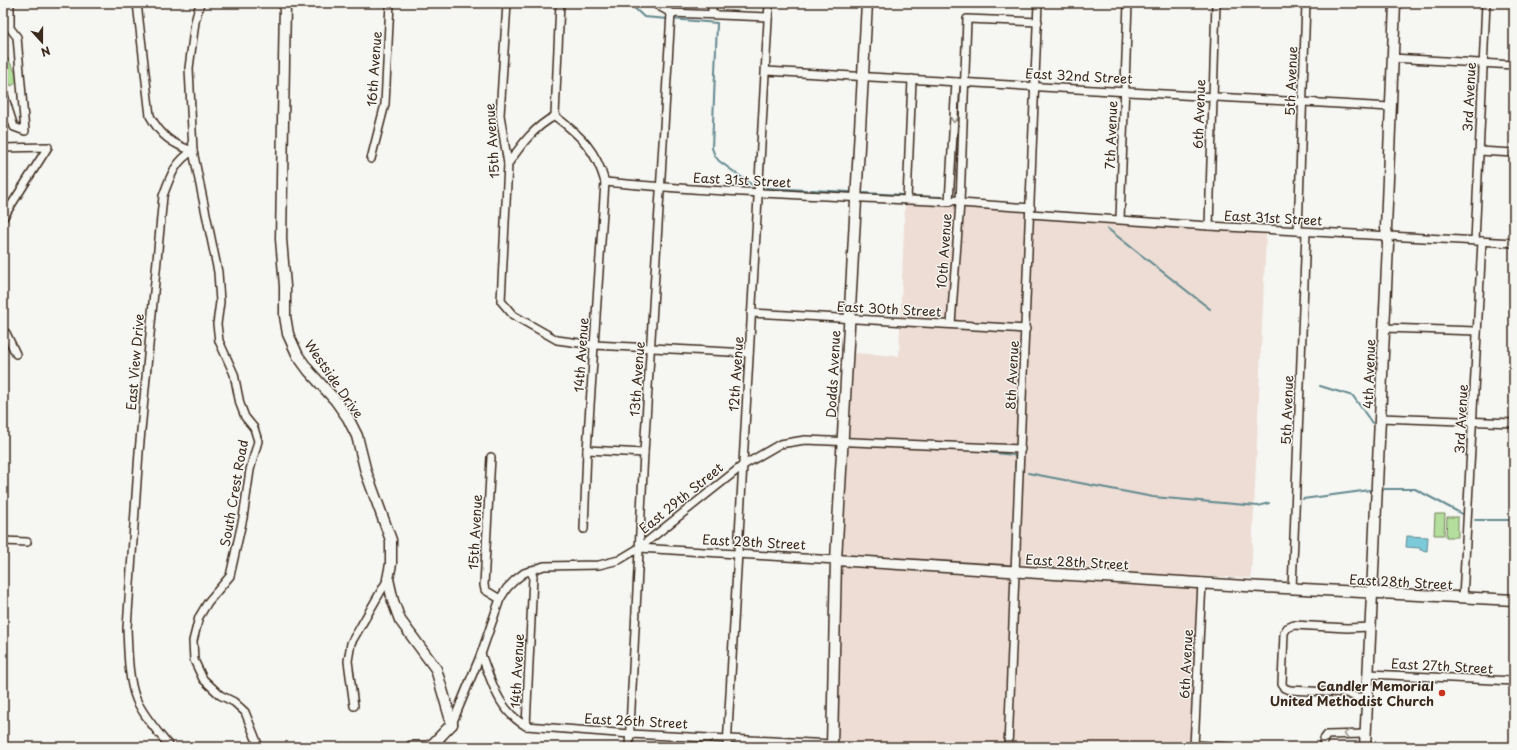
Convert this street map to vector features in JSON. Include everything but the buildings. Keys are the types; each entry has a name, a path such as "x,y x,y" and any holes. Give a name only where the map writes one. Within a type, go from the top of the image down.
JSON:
{"main road":[{"path":"411,747 435,746"}],"street":[{"path":"6,26 10,3"},
{"path":"137,3 150,116 159,131 177,146 193,151"},
{"name":"South Crest Road","path":"200,3 195,22 189,68 193,151 218,272 220,302 217,324 219,341 234,374 240,404 245,417 254,428 258,441 250,470 243,518 230,576 208,602 199,617 193,641 194,660 203,679 220,695 234,702 245,712 259,747"},
{"name":"Westside Drive","path":"285,3 281,239 286,286 285,316 288,334 298,356 309,371 336,401 348,418 357,436 370,484 391,540 391,564 388,579 392,601 400,620 436,669 452,724"},
{"name":"16th Avenue","path":"371,159 385,104 390,3"},
{"name":"15th Avenue","path":"507,3 500,115 508,164 501,301 513,315 557,340 594,345"},
{"path":"555,116 560,3"},
{"path":"653,3 671,13 768,17"},
{"path":"712,3 712,14"},
{"name":"12th Avenue","path":"727,747 769,3"},
{"name":"Dodds Avenue","path":"832,745 836,560 867,3"},
{"name":"8th Avenue","path":"1008,747 1031,211 1038,3"},
{"name":"7th Avenue","path":"1120,219 1128,3"},
{"name":"6th Avenue","path":"1209,226 1216,3"},
{"name":"5th Avenue","path":"1298,231 1306,3"},
{"name":"4th Avenue","path":"1365,747 1388,244 1390,107 1395,3"},
{"name":"3rd Avenue","path":"1463,598 1477,331 1479,151 1486,3"},
{"name":"13th Avenue","path":"629,747 644,453 671,13"},
{"path":"3,19 6,26 17,37 25,131 14,127 3,92"},
{"path":"964,82 967,19 1038,22"},
{"path":"1392,58 1514,65"},
{"name":"East 32nd Street","path":"766,71 1390,107"},
{"path":"907,200 912,79"},
{"name":"10th Avenue","path":"949,202 956,82"},
{"name":"10th Avenue","path":"951,324 960,203 964,82"},
{"path":"508,164 524,141 543,122 555,116"},
{"path":"555,116 577,133 590,148 600,165 605,182"},
{"path":"3,148 48,147 3,218"},
{"name":"East View Drive","path":"170,747 146,717 136,698 128,651 127,628 139,452 163,196 175,166 185,156 193,151"},
{"path":"1479,151 1514,153"},
{"name":"East 31st Street","path":"605,182 661,187 856,198 949,202 956,200 960,203 1031,211 1209,226 1514,243"},
{"name":"14th Avenue","path":"584,529 587,450 605,182"},
{"name":"5th Avenue","path":"1292,589 1306,232"},
{"name":"East 30th Street","path":"751,313 1026,329"},
{"path":"1384,328 1477,331"},
{"path":"3,334 6,333 16,354"},
{"path":"594,345 749,353"},
{"path":"1380,418 1514,423"},
{"name":"East 29th Street","path":"435,746 452,724 481,654 500,600 507,588 531,570 544,566 599,565 619,560 639,548 742,466 780,444 793,440 827,442 843,440 1021,449"},
{"path":"587,450 644,453"},
{"name":"15th Avenue","path":"491,457 484,586 485,590 500,600"},
{"path":"3,541 27,542"},
{"name":"East 28th Street","path":"639,548 1016,572 1202,582 1292,589 1514,600"},
{"name":"14th Avenue","path":"526,726 533,577 531,570"},
{"path":"354,706 348,661 351,643 388,579"},
{"name":"6th Avenue","path":"1194,746 1202,582"},
{"path":"1367,697 1356,697 1346,693 1290,690 1284,688 1282,684 1284,633 1287,628 1294,625 1347,628 1371,627"},
{"path":"481,654 498,699 515,720 526,726"},
{"name":"East 27th Street","path":"1369,674 1514,681"},
{"name":"East 26th Street","path":"526,726 630,734 727,738 832,745"},
{"path":"1322,747 1324,739 1327,735 1366,734"},
{"path":"1194,746 1227,747"}],"shaded area":[{"path":"905,203 1027,210 1036,217 1266,234 1251,578 1200,576 1191,747 838,747 842,567 854,353 899,356"}],"green space":[{"path":"7,57 20,81 11,86 3,73 3,59"},
{"path":"1435,514 1445,514 1444,535 1434,535"},
{"path":"1447,517 1458,517 1458,537 1446,537"}],"water":[{"path":"1407,536 1428,537 1427,551 1420,550 1420,548 1406,547"}],"waterway":[{"path":"629,3 644,17 668,19"},
{"path":"672,19 717,23 712,148 719,161 755,187"},
{"path":"766,188 806,190"},
{"path":"811,190 850,192"},
{"path":"864,193 904,195"},
{"path":"911,196 943,197"},
{"path":"1108,229 1210,309"},
{"path":"1320,386 1353,396 1372,423"},
{"path":"986,452 1014,455 1016,459 1015,468"},
{"path":"1028,473 1153,497 1258,506 1269,503"},
{"path":"1384,489 1415,489 1462,514"},
{"path":"1303,499 1370,490"},
{"path":"1475,520 1514,520"}],"place":[{"name":"Candler Memorial United Methodist Church","path":"1442,693"}]}
